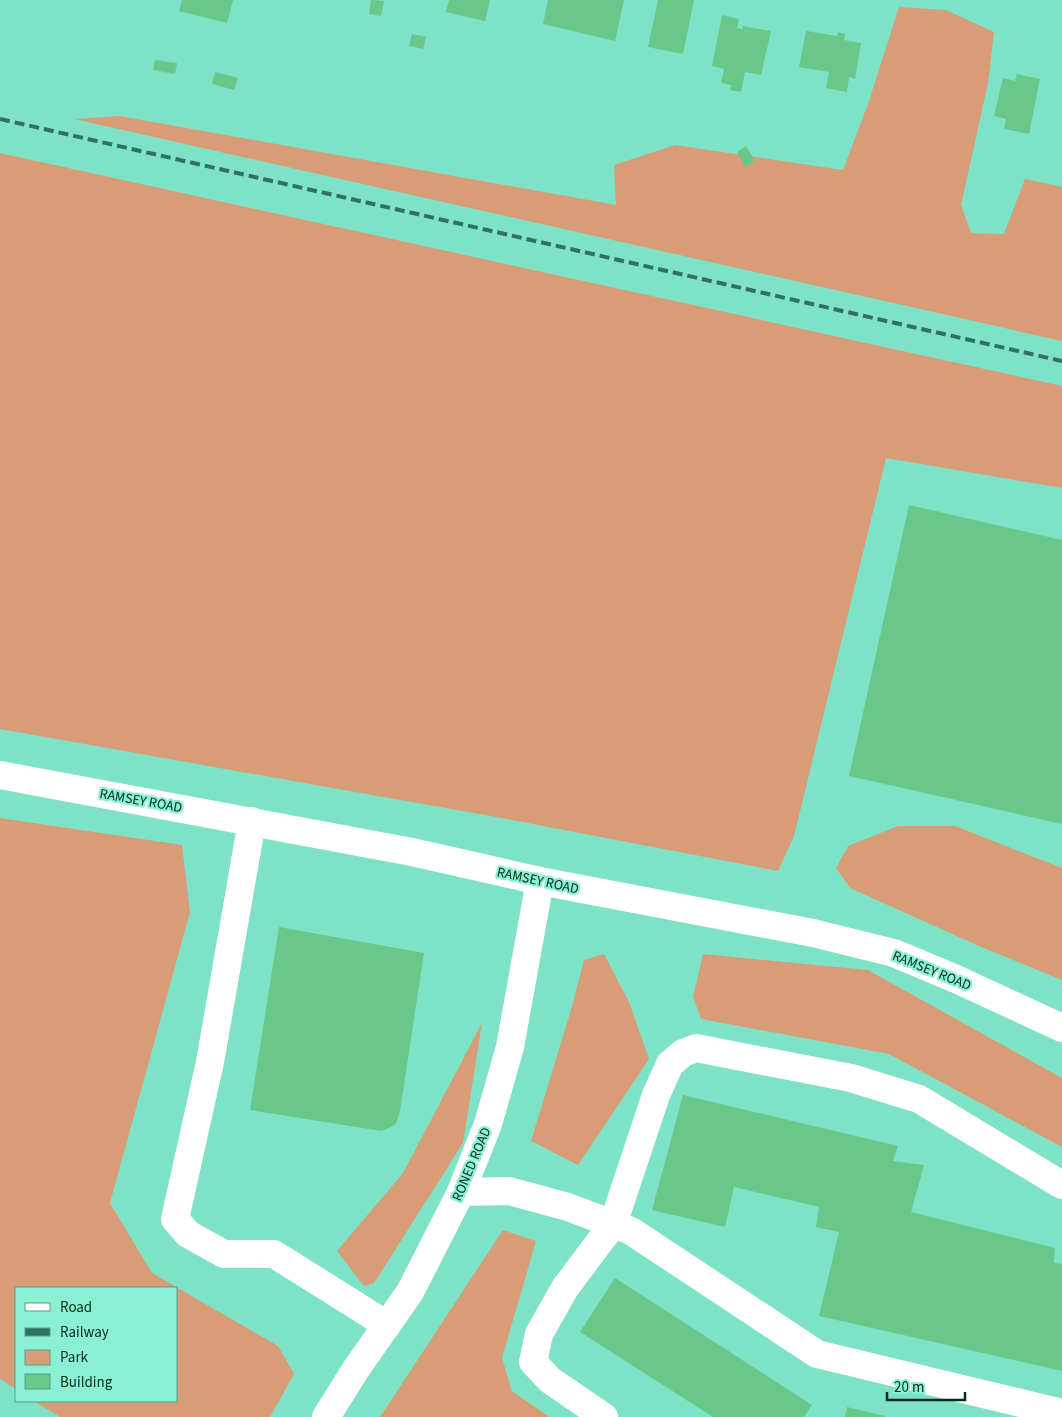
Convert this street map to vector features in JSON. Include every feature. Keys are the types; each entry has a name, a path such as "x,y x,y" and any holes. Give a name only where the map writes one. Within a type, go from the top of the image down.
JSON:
{"street":[{"name":"RAMSEY ROAD","path":"0,775 412,852 540,881 812,933 894,953 956,979 1062,1028"},
{"path":"252,821 210,1062 175,1219 188,1234 224,1254 274,1254 387,1325"},
{"name":"RONED ROAD","path":"326,1417 410,1292 461,1192 488,1124 510,1047 540,881"},
{"path":"604,1417 550,1380 532,1362 539,1334 565,1288 613,1224 656,1095 670,1064 683,1053 696,1048 851,1078 919,1099 1062,1184"},
{"path":"461,1192 509,1191 568,1207 631,1231 817,1354 1062,1413"}],"green space":[{"path":"899,7 946,10 994,32 988,83 961,205 971,233 1004,234 1025,179 1062,187 1062,341 74,119 120,116 616,205 614,165 675,145 843,170 868,104"},
{"path":"0,153 1062,386 1062,488 886,458 794,836 778,871 502,818 0,729"},
{"path":"0,818 182,845 190,912 110,1203 152,1273 176,1287 15,1287 15,1388 0,1379"},
{"path":"898,826 955,826 1062,868 1062,980 979,946 850,888 836,868 848,846"},
{"path":"604,954 629,1002 649,1059 578,1165 531,1141 571,1010 584,960"},
{"path":"703,954 868,970 1062,1078 1062,1147 889,1054 701,1019 693,997"},
{"path":"482,1023 463,1143 374,1283 364,1286 337,1251 403,1173"},
{"path":"503,1230 536,1241 502,1358 512,1391 549,1417 380,1417"},
{"path":"178,1288 278,1346 294,1374 270,1417 60,1417 36,1402 178,1402"}],"building":[{"path":"182,0 233,0 227,23 179,11"},
{"path":"371,0 384,1 381,16 369,14"},
{"path":"449,0 490,0 485,21 446,12"},
{"path":"548,0 624,0 615,41 543,24"},
{"path":"658,0 694,0 683,54 648,47"},
{"path":"722,15 739,19 737,28 743,29 743,26 771,31 761,75 745,72 741,92 730,90 731,85 721,83 724,69 712,66"},
{"path":"806,31 837,36 838,32 845,34 844,40 861,43 855,79 849,77 847,92 826,88 829,72 799,67"},
{"path":"412,34 426,37 423,49 409,46"},
{"path":"155,60 177,63 175,74 153,70"},
{"path":"215,72 238,78 234,90 212,84"},
{"path":"1017,74 1040,79 1029,134 1004,129 1006,119 994,116 1003,78 1015,81"},
{"path":"746,146 755,161 745,167 737,152"},
{"path":"909,505 1062,540 1062,824 849,776"},
{"path":"279,927 424,953 400,1111 396,1124 389,1128 382,1131 250,1110"},
{"path":"683,1095 898,1146 893,1161 924,1165 911,1212 1055,1248 1054,1263 1062,1264 1062,1371 819,1316 839,1232 816,1227 819,1207 734,1187 725,1227 652,1210"},
{"path":"615,1278 812,1405 804,1417 713,1417 580,1332"},
{"path":"847,1407 885,1416 885,1417 845,1417"}],"railway":[{"path":"0,119 1062,361"}]}
